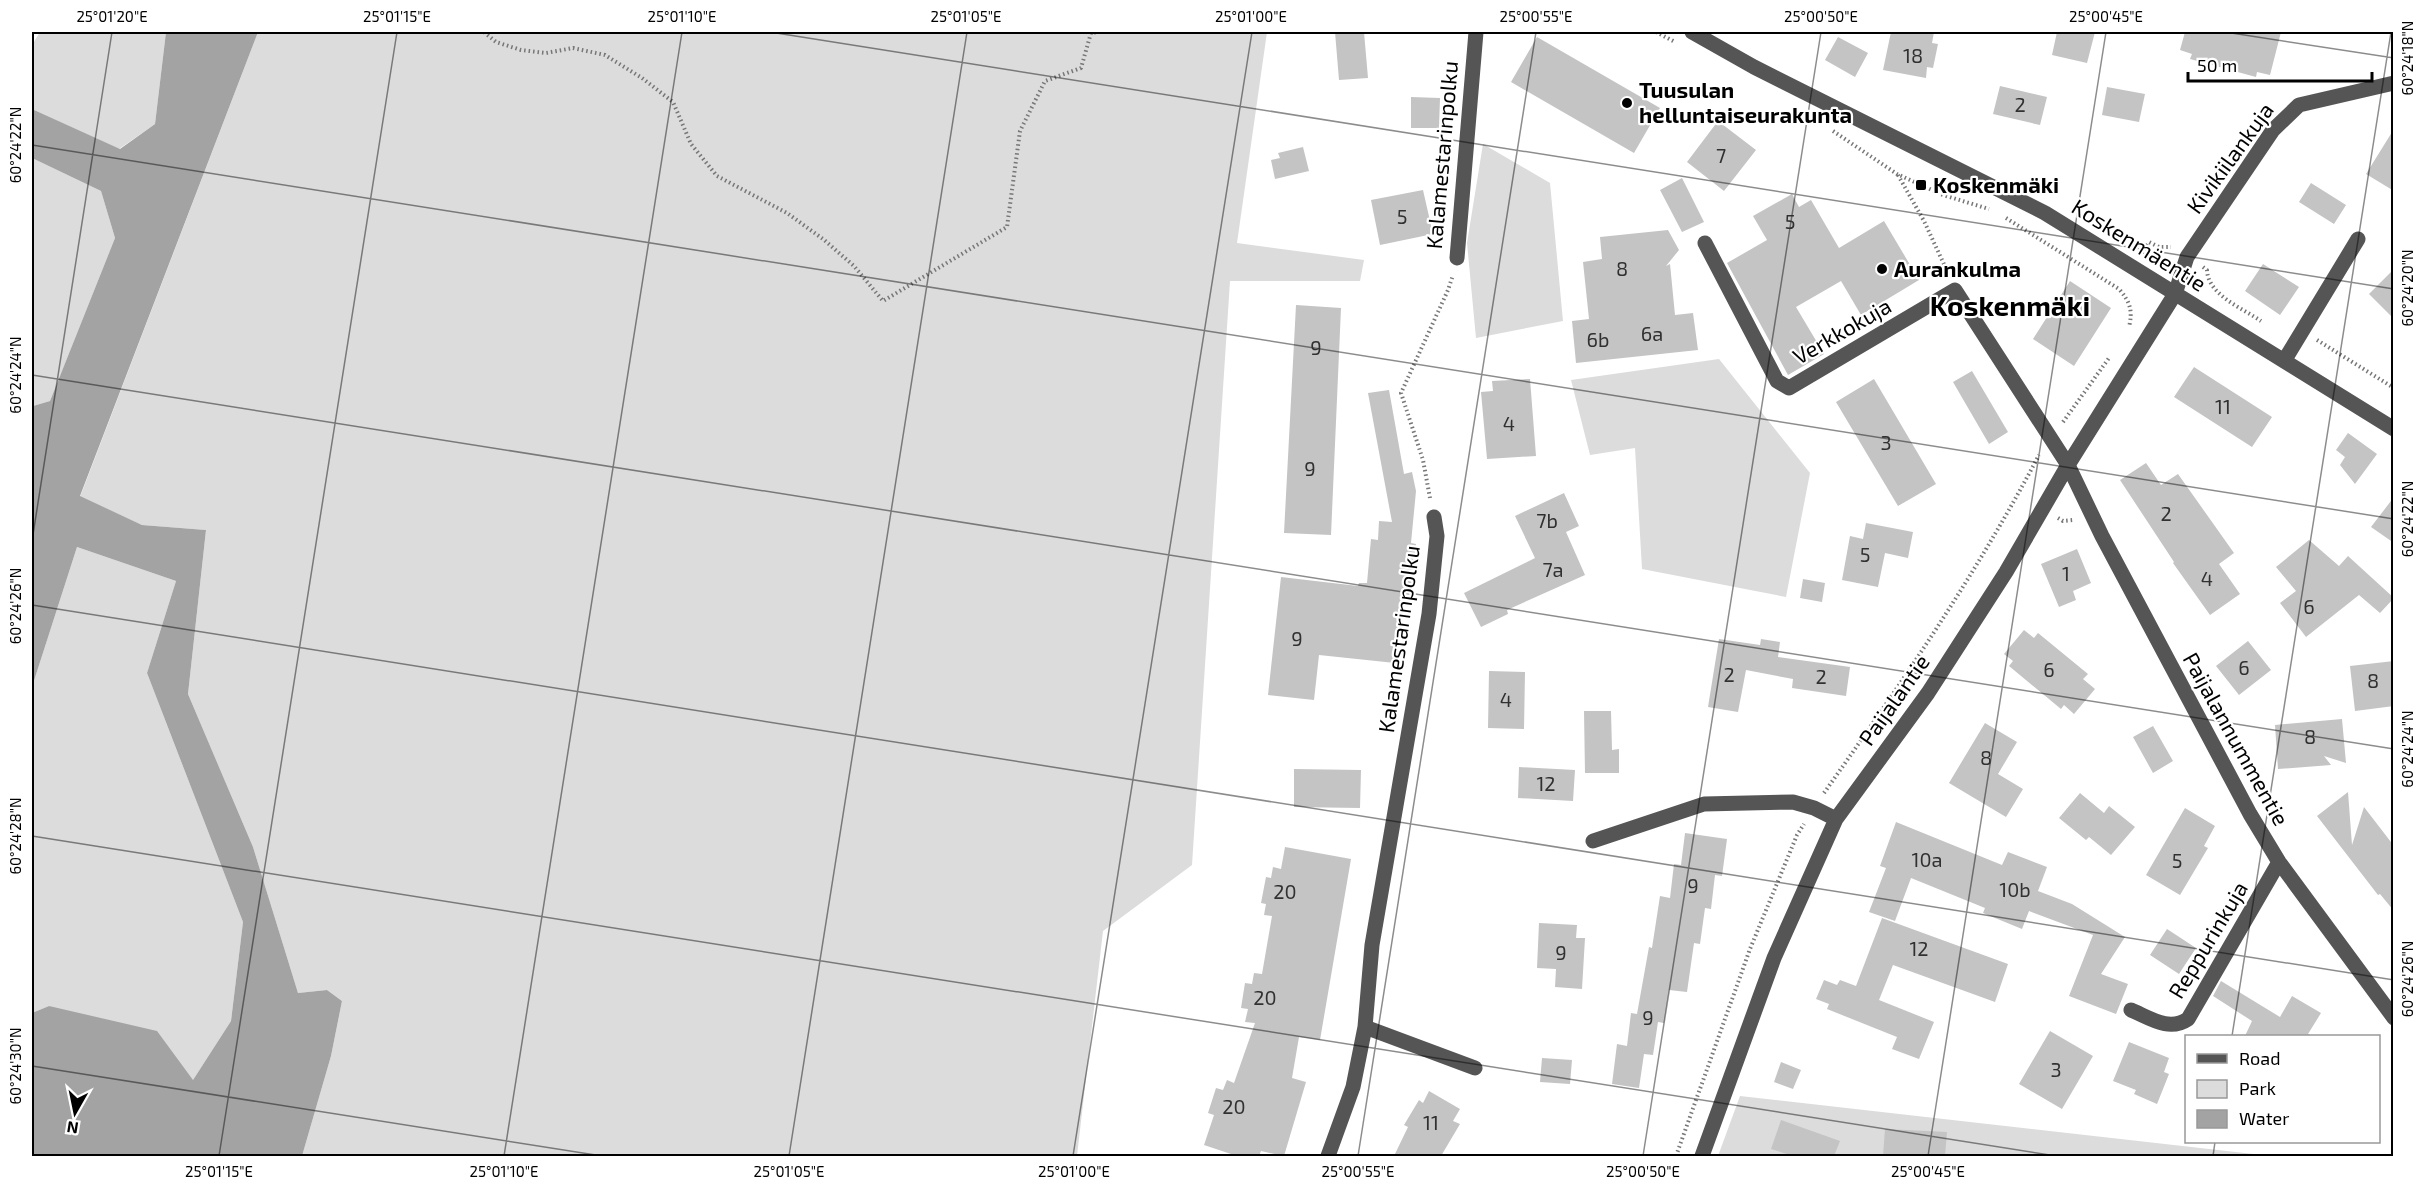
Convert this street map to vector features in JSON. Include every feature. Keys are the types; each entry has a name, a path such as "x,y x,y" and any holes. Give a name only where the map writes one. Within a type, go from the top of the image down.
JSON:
{"street":[{"name":"Kalamestarinpolku","path":"1457,258 1476,32"},
{"name":"Koskenmäentie","path":"1692,32 1754,67 2045,213 2394,429"},
{"name":"Kivikiilankuja","path":"2175,294 2187,257 2273,130 2299,105 2394,83"},
{"path":"2284,362 2358,239"},
{"name":"Verkkokuja","path":"1705,243 1777,381 1789,388 1955,290"},
{"path":"1955,290 2068,465"},
{"name":"Paijalantie","path":"1702,1156 1774,958 1836,819 1956,651 2175,294"},
{"name":"Paijalannummentie","path":"2068,465 2102,536 2250,814 2279,862 2394,1018"},
{"name":"Kalamestarinpolku","path":"1328,1156 1353,1088 1365,1027 1372,945 1429,614 1437,536 1434,516"},
{"path":"1593,841 1704,804 1793,802 1814,808 1836,819"},
{"name":"Reppurinkuja","path":"2131,1010 2166,1025 2179,1025 2187,1019 2279,862"},
{"path":"1365,1027 1475,1068"}],"path":[{"path":"484,32 496,42 521,50 546,53 573,48 605,55 642,78 673,102 691,144 717,176 787,213 823,239 854,266 883,301 1007,227 1020,131 1045,81 1081,68 1091,33 1099,32"},
{"path":"1656,32 1681,46"},
{"path":"1832,130 1897,174 1942,195 1995,211"},
{"path":"1897,174 1924,220 1955,290"},
{"path":"2004,217 2119,289 2149,242 2159,248 2171,247 2206,270 2207,280 2217,292 2267,325"},
{"name":"Kalamestarinpolku","path":"1434,516 1423,460 1401,393 1449,290 1457,258"},
{"path":"2299,339 2319,340 2394,388"}],"green space":[{"path":"40,32 166,32 155,124 119,149 32,109 32,45"},
{"path":"258,32 1267,32 1237,243 1364,260 1360,281 1230,281 1192,865 1103,931 1077,1156 302,1156 331,1056 342,1001 327,990 298,993 253,847 188,694 206,530 142,525 80,497"},
{"path":"1483,144 1550,183 1563,321 1476,338 1467,243"},
{"path":"32,158 101,191 115,238 50,401 33,406"},
{"path":"1719,359 1810,473 1786,597 1642,569 1635,448 1590,455 1571,380"},
{"path":"77,547 176,581 147,673 243,922 231,1021 193,1080 49,1006 32,1013 32,687"},
{"path":"1740,1096 2271,1156 1718,1156"}],"water":[{"path":"166,32 258,32 80,496 142,525 206,530 188,694 253,847 298,993 327,990 342,1001 331,1056 302,1156 32,1156 32,1013 49,1006 157,1031 193,1080 231,1021 243,922 147,673 176,581 77,547 32,687 32,492 34,484 32,479 32,404 33,406 50,401 115,238 101,191 32,158 32,109 120,149 155,124"}],"building":[{"path":"1335,32 1364,32 1368,78 1339,80"},
{"path":"1891,32 1934,32 1932,43 1938,44 1933,68 1927,67 1926,78 1883,70"},
{"path":"2057,32 2095,32 2087,63 2052,55"},
{"path":"2185,32 2281,32 2270,75 2257,72 2256,77 2190,59 2192,54 2180,50"},
{"path":"1537,37 1660,108 1634,153 1511,82"},
{"path":"1838,37 1868,53 1855,77 1825,60"},
{"path":"2000,86 2047,97 2040,125 1993,114"},
{"path":"2107,87 2145,94 2139,122 2102,115"},
{"path":"1411,97 1440,98 1439,128 1411,128"},
{"path":"1718,121 1756,150 1724,191 1687,162"},
{"path":"2394,129 2394,191 2366,174"},
{"path":"1303,147 1309,171 1275,179 1271,160 1280,158 1278,153"},
{"path":"1682,178 1704,222 1682,232 1660,190"},
{"path":"2311,183 2346,205 2334,224 2299,202"},
{"path":"1423,190 1433,234 1380,245 1371,200"},
{"path":"1792,194 1799,207 1811,200 1839,248 1884,221 1919,280 1861,315 1841,281 1796,307 1824,354 1788,375 1727,263 1767,240 1753,216"},
{"path":"1668,230 1679,250 1666,266 1670,264 1675,315 1693,313 1698,350 1576,363 1572,321 1589,319 1583,262 1602,259 1600,237"},
{"path":"2263,264 2299,287 2280,315 2245,291"},
{"path":"2394,269 2394,319 2369,294"},
{"path":"2070,281 2111,308 2074,366 2033,339"},
{"path":"1296,305 1341,308 1331,535 1284,533"},
{"path":"2194,367 2272,417 2252,447 2174,397"},
{"path":"1972,371 2008,432 1989,444 1953,382"},
{"path":"1530,379 1536,456 1487,459 1481,392 1493,391 1492,381"},
{"path":"1874,379 1936,484 1898,506 1836,402"},
{"path":"1389,390 1404,474 1412,472 1416,491 1411,543 1416,544 1411,596 1401,595 1395,663 1319,655 1314,700 1268,695 1281,577 1358,586 1359,583 1367,583 1371,539 1378,540 1379,521 1392,522 1368,393"},
{"path":"2348,433 2377,454 2355,484 2340,465 2345,457 2336,450"},
{"path":"2146,463 2161,485 2178,474 2234,553 2219,564 2240,594 2210,615 2173,563 2120,480"},
{"path":"1564,493 1579,526 1566,532 1585,575 1507,610 1508,614 1481,627 1464,593 1535,558 1515,516"},
{"path":"2394,497 2394,543 2371,527"},
{"path":"1866,523 1913,532 1908,558 1885,553 1878,587 1842,580 1850,536 1863,539"},
{"path":"2309,540 2339,566 2348,556 2394,598 2380,613 2359,595 2306,637 2280,603 2296,591 2276,567"},
{"path":"2077,549 2091,583 2073,591 2076,600 2059,607 2041,564"},
{"path":"1803,579 1825,583 1822,602 1800,598"},
{"path":"2024,630 2034,638 2038,633 2088,674 2083,679 2095,689 2074,714 2064,705 2061,709 2009,666 2013,661 2004,654"},
{"path":"1719,639 1760,645 1761,639 1780,642 1778,657 1850,667 1846,696 1792,688 1793,679 1746,670 1738,712 1708,707"},
{"path":"2248,641 2271,670 2239,695 2216,666"},
{"path":"2394,661 2394,706 2355,711 2350,666"},
{"path":"1489,671 1525,672 1524,729 1488,728"},
{"path":"1584,711 1611,711 1612,750 1619,749 1619,773 1585,773"},
{"path":"2342,719 2346,763 2324,756 2331,765 2278,769 2275,725"},
{"path":"1985,723 2017,742 1998,774 2023,789 2006,817 1949,783"},
{"path":"2153,726 2173,761 2153,773 2133,737"},
{"path":"1519,767 1575,770 1573,801 1518,798"},
{"path":"1294,769 1361,770 1360,808 1294,807"},
{"path":"2348,792 2352,845 2364,807 2394,846 2394,911 2380,894 2378,895 2317,816"},
{"path":"2080,793 2104,813 2109,806 2135,827 2111,855 2089,837 2086,840 2059,818"},
{"path":"2185,808 2215,826 2204,846 2208,848 2180,895 2146,875"},
{"path":"1896,822 2002,865 2008,852 2047,867 2038,891 2072,904 2125,937 2101,974 2128,984 2116,1014 2069,996 2093,935 2029,911 2022,929 1983,913 1985,908 1911,878 1895,921 1869,912 1886,868 1880,866"},
{"path":"1685,833 1727,839 1722,876 1715,875 1711,909 1705,908 1700,944 1694,943 1687,992 1669,990 1664,1023 1658,1022 1653,1055 1644,1054 1639,1088 1612,1084 1617,1044 1627,1046 1631,1013 1637,1014 1649,947 1652,948 1660,896 1670,898 1674,864 1681,865"},
{"path":"1285,847 1351,859 1320,1040 1299,1037 1292,1078 1306,1082 1284,1156 1261,1151 1259,1156 1237,1156 1204,1145 1214,1115 1208,1113 1216,1088 1223,1090 1227,1080 1234,1083 1255,1023 1245,1022 1248,1009 1241,1008 1245,983 1252,984 1254,973 1262,974 1272,916 1264,915 1266,904 1261,903 1266,877 1271,878 1273,867 1281,869"},
{"path":"1882,918 2008,964 1995,1002 1893,965 1879,1000 1934,1022 1919,1059 1892,1049 1897,1037 1827,1009 1829,1004 1816,999 1824,980 1837,985 1840,980 1856,986"},
{"path":"1539,923 1577,925 1576,938 1585,938 1582,989 1555,987 1556,969 1537,968"},
{"path":"2167,929 2196,948 2179,974 2150,955"},
{"path":"2221,981 2280,1017 2292,996 2321,1013 2308,1034 2310,1035 2245,1035 2252,1021 2213,996"},
{"path":"2050,1031 2093,1056 2062,1109 2019,1084"},
{"path":"2129,1042 2169,1058 2164,1072 2169,1074 2157,1104 2134,1094 2136,1090 2113,1081"},
{"path":"1542,1058 1572,1060 1570,1084 1540,1082"},
{"path":"1781,1062 1801,1070 1793,1089 1774,1082"},
{"path":"1429,1091 1460,1109 1453,1121 1460,1124 1441,1156 1394,1156 1408,1127 1404,1125 1419,1100 1423,1103"},
{"path":"1781,1120 1840,1141 1834,1156 1793,1156 1771,1149"},
{"path":"1885,1129 1947,1132 1945,1156 1883,1156"}],"place":[{"name":"Tuusulan helluntaiseurakunta","path":"1627,103"},
{"name":"Koskenmäki","path":"1921,185"},
{"name":"Aurankulma","path":"1882,269"}],"district":[{"name":"Koskenmäki","path":"2010,306"}]}
